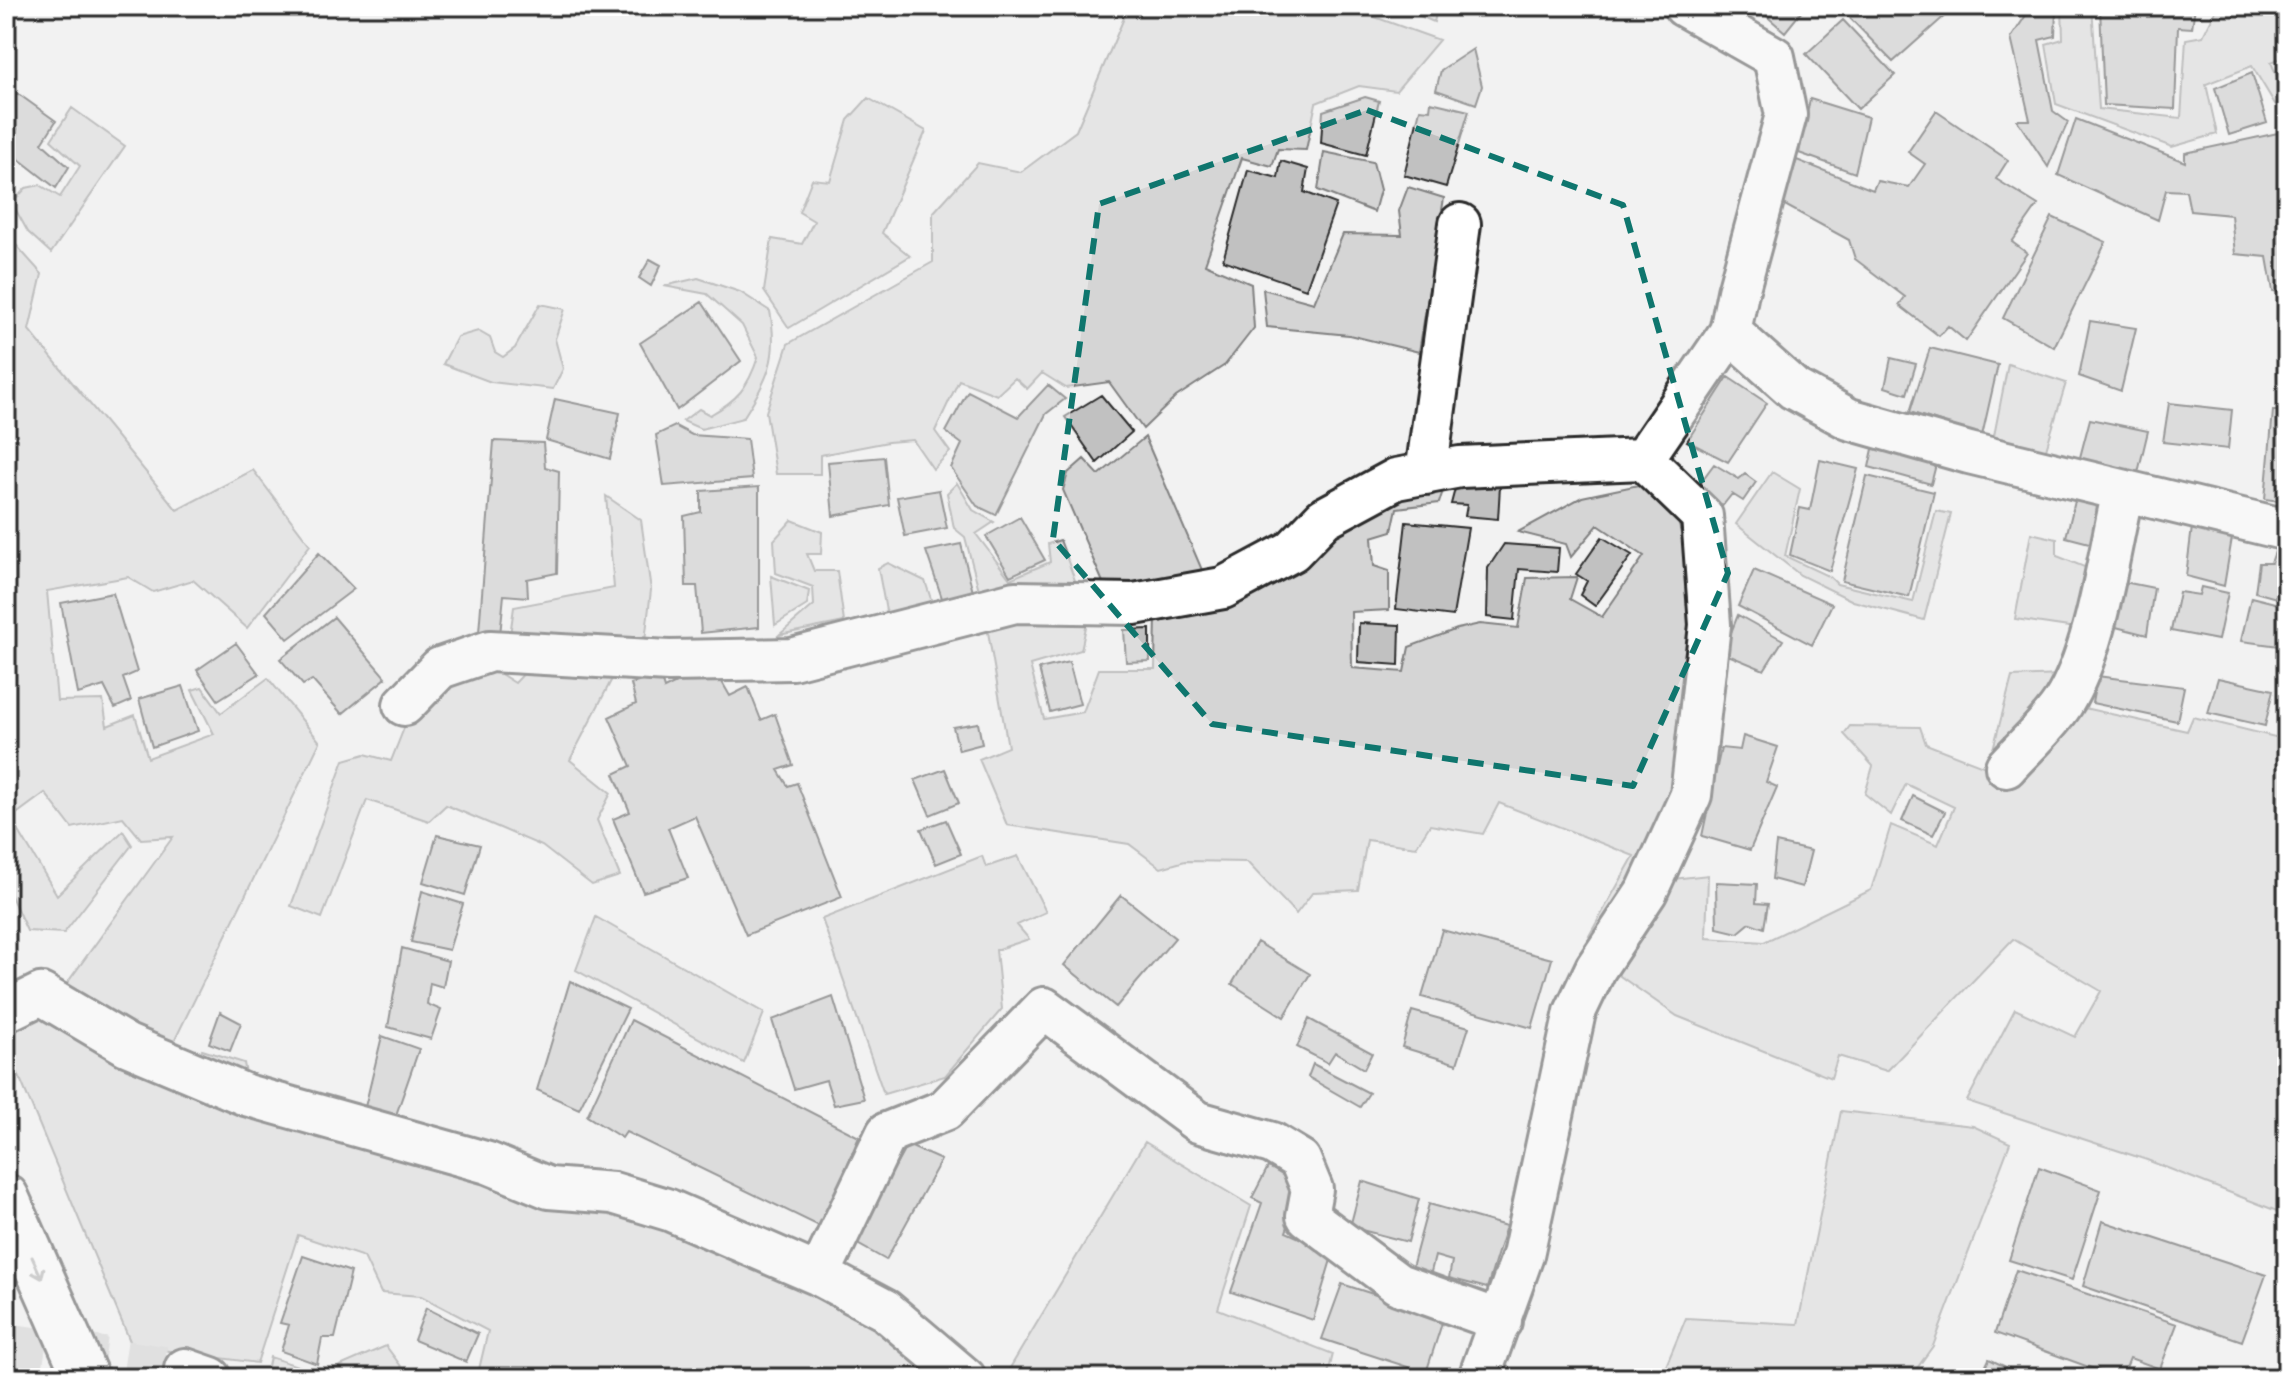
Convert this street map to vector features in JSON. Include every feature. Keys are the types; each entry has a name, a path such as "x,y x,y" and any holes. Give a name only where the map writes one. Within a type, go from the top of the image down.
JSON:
{"highway":[{"path":"6,1197 86,1378"}],"street":[{"path":"1643,459 1730,332 1786,115 1774,57 1684,6"},
{"path":"1426,474 1460,224"},
{"path":"1730,332 1794,389 1849,419 1969,453 2287,530"},
{"path":"404,705 440,668 490,651 669,661 792,659 1015,602 1134,604 1223,588 1292,551 1324,518 1396,479 1460,467 1643,459 1702,516 1710,625 1691,795 1647,891 1596,968 1575,1012 1523,1255 1479,1378"},
{"path":"2006,767 2062,704 2080,668 2089,644 2123,491"},
{"path":"6,1011 41,994 127,1045 246,1095 488,1163 549,1188 613,1193 655,1206 819,1275 885,1310 965,1378"},
{"path":"819,1275 887,1133 945,1110 1044,1008 1198,1122 1272,1143 1300,1160 1312,1189 1307,1216 1398,1284 1501,1321"}],"highlighted area":[{"path":"1367,110 1623,205 1728,573 1633,786 1212,724 1053,539 1099,204"}],"shaded area":[{"path":"1129,6 1344,6 1439,40 1396,91 1359,86 1316,103 1306,150 1278,149 1272,166 1242,158 1205,264 1251,284 1254,328 1225,365 1176,397 1143,429 1109,382 1066,388 1042,373 1027,389 1015,378 997,395 959,380 935,431 950,452 933,469 913,440 820,455 820,474 776,474 766,412 788,344 933,262 933,213 978,163 1021,172 1076,131"},
{"path":"1397,6 1438,6 1434,22"},
{"path":"2062,6 2092,6 2099,109 2181,118 2186,39 2203,36 2218,6 2287,6 2287,56 2271,62 2287,101 2275,104 2252,66 2206,84 2217,134 2172,147 2056,104 2046,44 2063,39"},
{"path":"868,98 926,131 882,233 910,256 789,328 764,291 772,239 802,244 814,221 799,212 812,179 830,181 848,120"},
{"path":"72,108 125,146 51,253 28,232 12,203 26,188 40,185 60,197 80,166 51,140"},
{"path":"1324,152 1373,162 1380,190 1374,212 1318,190"},
{"path":"1408,187 1444,198 1419,352 1349,335 1267,327 1263,289 1314,303 1343,234 1402,235 1399,211"},
{"path":"16,245 42,274 29,330 177,510 253,470 310,545 247,628 193,580 153,592 128,577 47,591 57,701 103,700 107,726 135,715 148,758 214,734 192,690 202,687 221,713 268,678 320,742 171,1048 60,993 173,837 141,839 123,817 72,828 45,793 11,818 57,895 123,831 132,845 64,933 27,931 6,885 6,258"},
{"path":"698,278 740,292 770,311 773,342 765,379 743,418 701,429 683,421 699,409 710,415 727,404 746,385 758,357 742,325 707,294 664,286"},
{"path":"540,304 565,309 555,339 563,369 553,389 491,382 443,364 457,337 478,331 490,338 495,352 503,357 515,348"},
{"path":"2008,364 2066,383 2043,459 1993,441"},
{"path":"1145,437 1202,570 1143,593 1105,587 1063,490 1068,473 1084,459 1099,475"},
{"path":"1772,472 1800,489 1785,556 1830,577 1837,584 1913,602 1936,511 1951,514 1924,620 1853,601 1800,575 1736,524"},
{"path":"1447,478 1439,503 1397,508 1392,531 1372,537 1374,566 1389,571 1389,610 1351,612 1352,668 1404,672 1409,647 1480,624 1518,628 1527,578 1577,577 1570,599 1602,617 1644,556 1598,525 1571,557 1566,544 1518,532 1582,497 1643,484 1679,524 1693,592 1681,784 1601,941 1589,936 1634,856 1499,803 1483,834 1430,825 1416,847 1367,840 1358,890 1313,892 1296,914 1247,862 1185,861 1161,868 1129,844 1007,825 979,759 1008,747 988,632 1025,613 1089,613 1081,650 1030,665 1044,719 1083,712 1099,669 1155,669 1156,614 1333,523"},
{"path":"957,483 973,510 994,522 976,534 1010,579 1050,562 1048,544 1060,540 1076,583 979,590 965,537 954,528 947,493"},
{"path":"606,496 641,520 651,590 645,641 510,635 514,607 614,588"},
{"path":"792,520 822,532 821,554 807,554 814,571 837,571 844,622 779,635 814,605 813,587 776,573 774,540"},
{"path":"2031,533 2057,539 2057,556 2087,568 2076,628 2015,619"},
{"path":"888,563 925,581 933,605 895,618 886,611 878,568"},
{"path":"771,576 809,591 807,605 775,625"},
{"path":"485,664 515,683 533,664 613,677 570,760 611,793 597,820 620,876 592,885 542,846 446,805 429,821 367,800 322,918 291,906 344,760 365,754 391,761 406,723 419,720 443,676"},
{"path":"2089,674 2084,708 2187,731 2193,717 2275,737 2287,732 2287,1215 2147,1160 1967,1101 2015,1009 2075,1037 2101,991 2013,939 1887,1071 1838,1056 1831,1078 1677,1016 1617,974 1673,879 1708,875 1706,938 1764,942 1871,890 1891,825 1938,845 1954,807 1906,784 1891,815 1865,794 1873,766 1844,734 1850,726 1920,727 1926,744 1988,768 2012,677"},
{"path":"982,856 986,867 1018,856 1046,912 1017,925 1029,939 996,950 1002,1009 945,1076 884,1094 822,919"},
{"path":"596,917 764,1013 744,1063 576,970"},
{"path":"40,1008 183,1076 202,1050 244,1063 252,1106 507,1154 822,1286 948,1378 477,1378 488,1331 421,1296 381,1293 364,1257 298,1235 257,1363 132,1346 6,1045 6,1026"},
{"path":"1841,1111 1973,1126 2010,1143 1933,1346 1910,1378 1661,1378 1686,1318 1798,1324"},
{"path":"1145,1142 1251,1206 1218,1309 1333,1354 1327,1378 1004,1378"},
{"path":"6,1322 31,1378 14,1378 6,1359"},
{"path":"386,1346 406,1373 423,1378 275,1378 267,1371 270,1357 322,1374"}],"building":[{"path":"1755,6 1806,6 1785,32"},
{"path":"1962,6 1948,13 1893,62 1840,8"},
{"path":"2032,6 2056,9 2055,36 2039,40 2053,111 2068,122 2048,167 2017,120 2030,120 2011,38"},
{"path":"2100,6 2195,6 2192,28 2178,27 2175,109 2104,105"},
{"path":"1843,20 1895,75 1858,109 1806,54"},
{"path":"1473,49 1482,86 1476,104 1436,90 1441,70"},
{"path":"2252,73 2267,123 2229,135 2215,88"},
{"path":"17,93 56,121 42,143 69,167 56,188 6,149 17,129 6,121 6,109"},
{"path":"1365,97 1379,101 1366,155 1321,143 1323,111"},
{"path":"1810,99 1868,117 1855,173 1799,153"},
{"path":"1431,102 1469,111 1446,187 1404,175 1420,109 1430,110"},
{"path":"1936,111 2008,160 1996,179 2038,205 2012,242 2027,253 1966,341 1948,326 1939,336 1899,305 1905,297 1855,259 1849,240 1781,203 1797,160 1873,190 1877,181 1909,187 1925,164 1908,152"},
{"path":"2076,119 2185,162 2185,153 2287,131 2287,294 2273,291 2267,257 2235,254 2231,215 2190,211 2186,191 2166,190 2158,220 2058,175"},
{"path":"1281,161 1308,169 1304,192 1336,204 1306,289 1223,260 1248,170 1278,178"},
{"path":"2052,217 2106,242 2054,347 2003,318"},
{"path":"650,259 661,265 651,286 639,278"},
{"path":"702,302 741,361 677,410 640,343"},
{"path":"2090,321 2136,328 2121,391 2079,376"},
{"path":"1930,348 1998,365 1982,436 1910,412"},
{"path":"1891,358 1916,364 1907,394 1885,387"},
{"path":"1728,377 1767,403 1728,462 1687,441"},
{"path":"1048,385 1065,399 1046,414 996,515 977,506 951,468 962,444 946,432 968,391 1018,417"},
{"path":"1101,395 1132,432 1097,463 1065,417"},
{"path":"555,399 620,413 610,459 546,440"},
{"path":"2169,403 2232,410 2228,449 2163,442"},
{"path":"2273,411 2287,411 2287,502 2265,499"},
{"path":"2090,419 2148,431 2136,481 2078,465"},
{"path":"675,426 692,435 747,439 752,479 664,486 656,435"},
{"path":"1875,440 1938,457 1931,484 1869,467"},
{"path":"494,441 543,443 545,467 559,471 557,573 527,579 528,597 504,595 500,635 479,632"},
{"path":"884,457 889,505 833,516 828,462"},
{"path":"1820,460 1858,469 1830,571 1790,555 1800,508 1810,510"},
{"path":"1714,464 1739,479 1745,474 1756,482 1743,501 1732,494 1720,509 1697,487"},
{"path":"1867,476 1934,492 1909,597 1842,581"},
{"path":"1456,485 1500,486 1498,519 1465,516 1467,505 1451,504"},
{"path":"759,487 759,627 701,633 697,586 686,586 684,516 701,512 701,491"},
{"path":"939,490 947,528 905,536 897,497"},
{"path":"2076,497 2107,506 2097,545 2066,537"},
{"path":"1020,517 1045,560 1010,576 986,536"},
{"path":"1406,522 1468,528 1453,616 1396,609"},
{"path":"2192,527 2232,538 2224,586 2186,576"},
{"path":"1602,537 1632,555 1595,606 1580,595 1587,581 1576,574"},
{"path":"961,544 973,592 943,601 926,551"},
{"path":"1504,544 1559,548 1557,572 1519,569 1514,620 1487,617 1488,568"},
{"path":"2277,546 2287,548 2287,601 2255,592 2259,563 2271,563"},
{"path":"319,553 354,589 288,639 266,613"},
{"path":"1754,570 1832,604 1812,645 1738,606"},
{"path":"2119,581 2154,588 2147,635 2112,626"},
{"path":"2201,587 2228,593 2218,640 2171,631 2179,592 2199,595"},
{"path":"113,593 137,672 123,678 131,701 115,708 104,686 78,694 61,603"},
{"path":"2251,597 2287,606 2287,647 2241,641"},
{"path":"1738,615 1783,640 1764,670 1723,653"},
{"path":"334,617 386,678 342,714 312,680 303,685 280,659"},
{"path":"1359,623 1400,625 1399,665 1358,662"},
{"path":"1150,629 1150,661 1126,662 1124,630"},
{"path":"236,643 259,674 218,700 197,670"},
{"path":"1069,662 1080,704 1050,712 1039,669"},
{"path":"694,674 718,675 730,696 748,687 761,720 775,714 793,765 778,770 788,786 797,783 842,897 746,935 695,816 668,828 688,878 643,892 613,819 630,812 614,774 631,766 609,717 636,704 631,684 660,676 664,689"},
{"path":"2097,676 2184,687 2177,721 2092,703"},
{"path":"2218,678 2273,690 2265,726 2208,713"},
{"path":"183,686 198,731 152,747 139,699"},
{"path":"978,723 982,744 959,750 953,727"},
{"path":"1743,736 1778,747 1766,782 1777,787 1750,850 1702,836 1721,748 1740,750"},
{"path":"945,769 959,803 930,815 915,780"},
{"path":"1913,796 1945,812 1933,835 1902,821"},
{"path":"946,820 961,854 936,864 921,829"},
{"path":"437,835 480,845 465,895 423,882"},
{"path":"1776,843 1811,851 1802,887 1772,879"},
{"path":"1716,882 1757,884 1756,903 1768,904 1764,928 1750,923 1738,933 1717,928"},
{"path":"422,891 463,904 449,950 411,942"},
{"path":"1121,895 1175,938 1116,1007 1064,965"},
{"path":"1442,930 1552,959 1532,1028 1422,997"},
{"path":"1257,942 1310,974 1284,1017 1232,984"},
{"path":"402,948 448,961 443,987 430,983 427,1004 441,1010 431,1039 388,1027"},
{"path":"570,981 628,1009 579,1109 537,1090"},
{"path":"833,997 864,1099 834,1105 826,1080 794,1089 772,1020"},
{"path":"1412,1011 1469,1027 1457,1064 1402,1047"},
{"path":"220,1012 241,1023 230,1051 209,1043"},
{"path":"1309,1019 1372,1053 1364,1069 1335,1052 1328,1063 1297,1047"},
{"path":"631,1020 859,1137 821,1227 626,1132 622,1138 587,1116"},
{"path":"382,1036 419,1049 396,1115 365,1107"},
{"path":"1313,1064 1369,1093 1360,1107 1308,1077"},
{"path":"907,1145 941,1160 886,1260 854,1242"},
{"path":"1268,1167 1291,1176 1301,1189 1286,1232 1333,1253 1313,1320 1231,1292 1262,1203 1252,1198"},
{"path":"2039,1167 2101,1190 2072,1280 2009,1260"},
{"path":"1362,1181 1419,1199 1408,1242 1350,1227"},
{"path":"1429,1204 1506,1226 1487,1288 1449,1278 1452,1261 1435,1256 1429,1280 1411,1271"},
{"path":"2102,1221 2266,1275 2242,1341 2083,1286"},
{"path":"303,1256 351,1272 335,1338 322,1338 317,1364 281,1351 289,1325 280,1323"},
{"path":"2016,1270 2177,1324 2160,1369 2130,1358 2122,1378 2119,1378 1995,1333"},
{"path":"1342,1284 1444,1317 1426,1373 1322,1339"},
{"path":"426,1308 478,1334 466,1362 414,1340"},
{"path":"1989,1359 2029,1378 1980,1378"}],"tunnel":[{"path":"6,1343 185,1369"}]}
